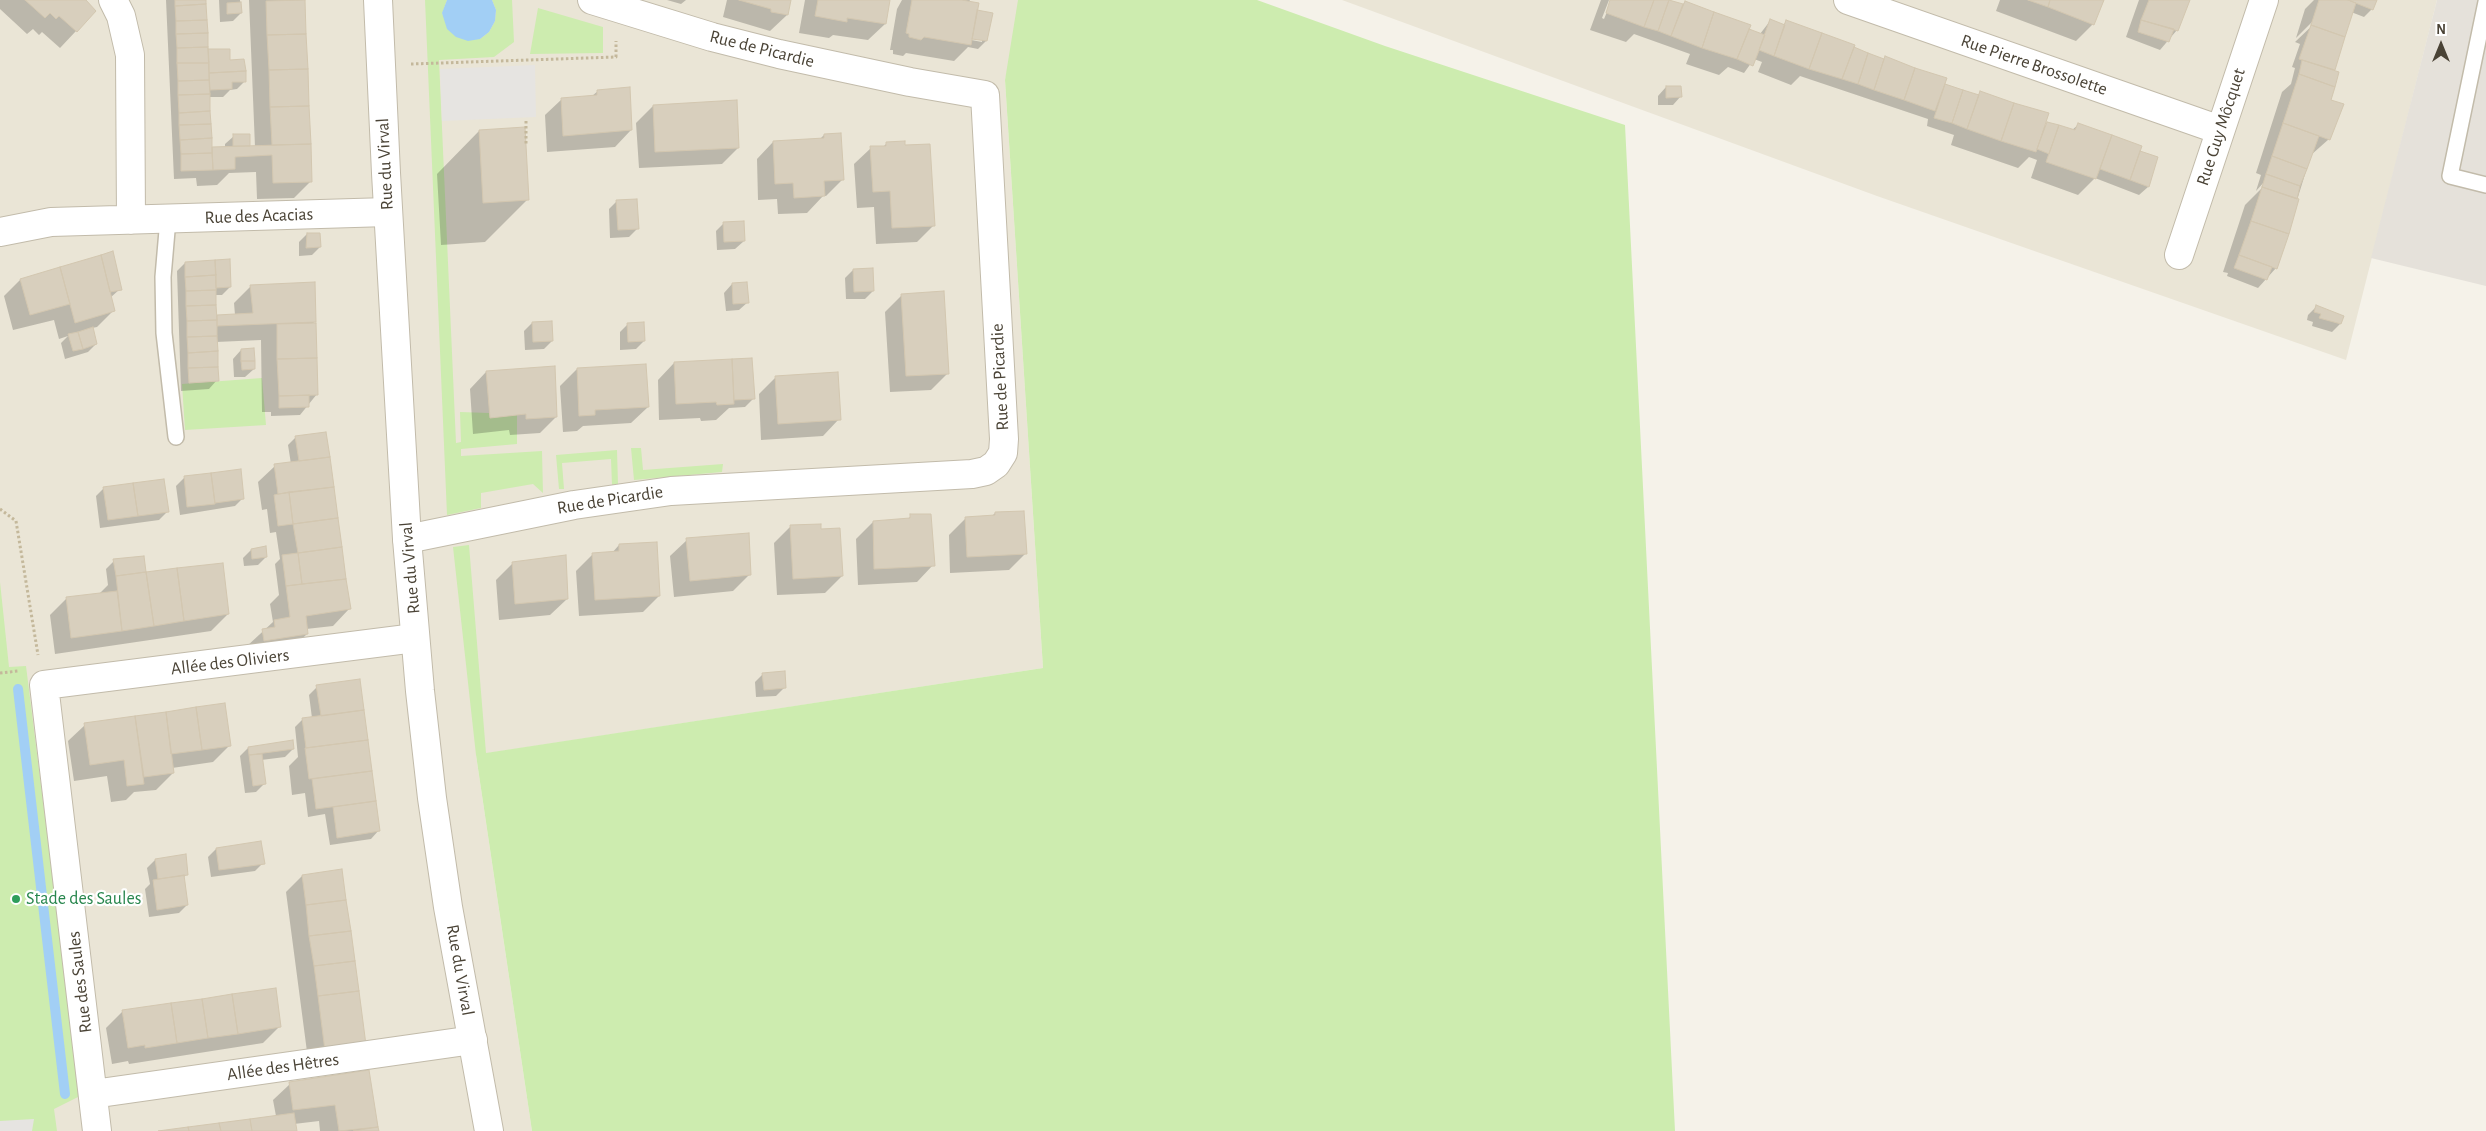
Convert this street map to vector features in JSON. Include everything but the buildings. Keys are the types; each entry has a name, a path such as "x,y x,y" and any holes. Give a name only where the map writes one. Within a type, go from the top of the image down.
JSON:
{"street":[{"path":"113,0 121,16 130,55 131,220"},
{"name":"Rue du Virval","path":"378,0 388,212 407,539 415,638 434,808 450,915 489,1131"},
{"name":"Rue Pierre Brossolette","path":"1848,0 2220,130"},
{"name":"Rue Guy Môcquet","path":"2179,255 2264,0"},
{"name":"Rue de Picardie","path":"407,539 574,505 670,491 972,474 986,471 996,464 1002,453 1004,439 985,95 910,82 779,54 604,4"},
{"name":"Rue des Acacias","path":"0,232 51,222 388,212"},
{"name":"Allée des Oliviers","path":"44,685 415,638"},
{"name":"Rue des Saules","path":"44,685 97,1131"},
{"name":"Allée des Hêtres","path":"93,1094 473,1040"}],"lane":[{"path":"2486,2 2450,176 2486,185"},
{"path":"168,218 163,277 164,324 176,437"}],"path":[{"path":"380,65 616,57 604,4"},
{"path":"526,121 526,146"},
{"path":"0,508 16,521 44,685"}],"shaded area":[{"path":"0,0 1024,0 1005,80 1043,668 476,755 532,1131 0,1131"},
{"path":"1342,0 2437,0 2346,360 1877,196"},
{"path":"2437,0 2486,0 2486,286 2371,258"},
{"path":"535,65 536,117 442,121 440,69"},
{"path":"34,1119 32,1131 0,1131 0,1121"}],"green space":[{"path":"425,0 447,0 442,14 480,39 489,32 495,21 496,10 492,0 512,0 514,42 494,57 439,60 456,443 461,442 460,412 489,413 490,418 517,415 517,444 461,449 461,456 542,451 543,493 533,484 481,493 481,508 447,515"},
{"path":"1018,0 1257,0 1385,46 1625,125 1675,1131 532,1131 476,755 453,547 469,545 486,753 1043,668 1005,80"},
{"path":"538,8 603,27 603,53 530,54"},
{"path":"262,378 266,425 185,430 182,384"},
{"path":"631,448 641,448 643,470 723,464 722,472 634,480"},
{"path":"617,450 618,484 612,485 611,459 562,463 564,489 559,489 556,455"},
{"name":"Stade des Saules","path":"0,582 9,667 26,666 80,1096 54,1109 57,1131 0,1131"}],"water":[{"path":"447,0 492,0 496,10 495,21 489,32 480,39 468,41 456,37 447,29 442,13"}],"waterway":[{"path":"18,689 65,1094"}],"place":[{"name":"Stade des Saules","path":"16,899"}]}
